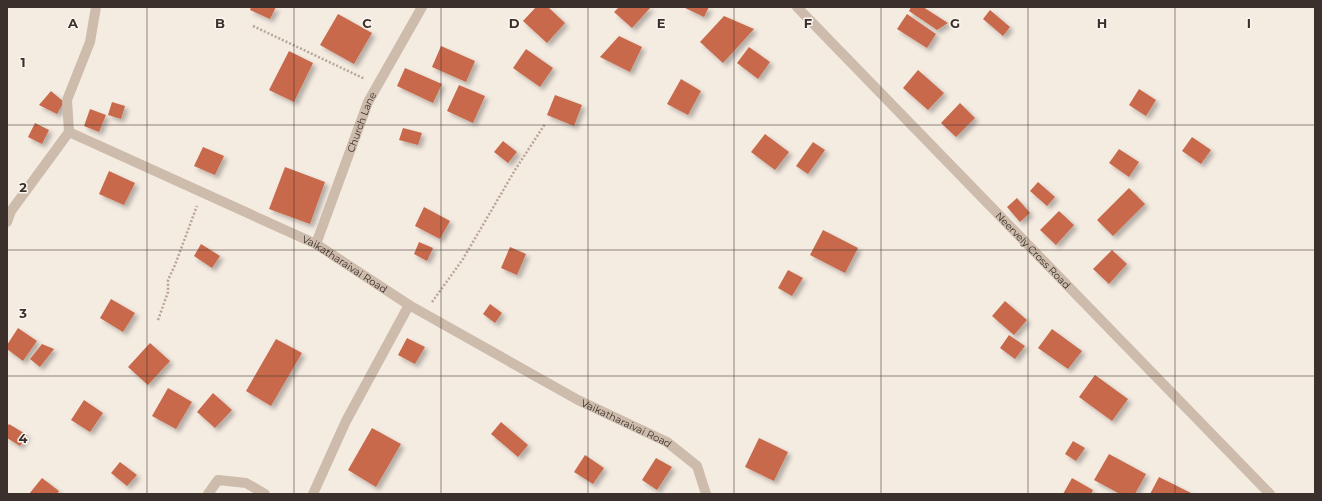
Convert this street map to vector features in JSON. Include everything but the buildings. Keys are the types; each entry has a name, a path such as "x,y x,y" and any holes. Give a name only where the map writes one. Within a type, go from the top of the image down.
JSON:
{"street":[{"path":"7,222 11,211 69,132 67,100 90,42 96,7"},
{"name":"Church Lane","path":"316,244 368,102 422,7"},
{"name":"Neervely Cross Road","path":"797,7 1270,494"},
{"name":"Vaikatharaivai Road","path":"69,132 316,244 409,305 578,400 667,442 697,466 706,494"},
{"path":"313,494 346,421 409,305"},
{"path":"208,494 218,480 246,483 265,494"}],"path":[{"path":"253,26 378,86"},
{"path":"424,313 463,259 515,170 545,124"},
{"path":"158,320 168,292 168,280 202,192"}]}
